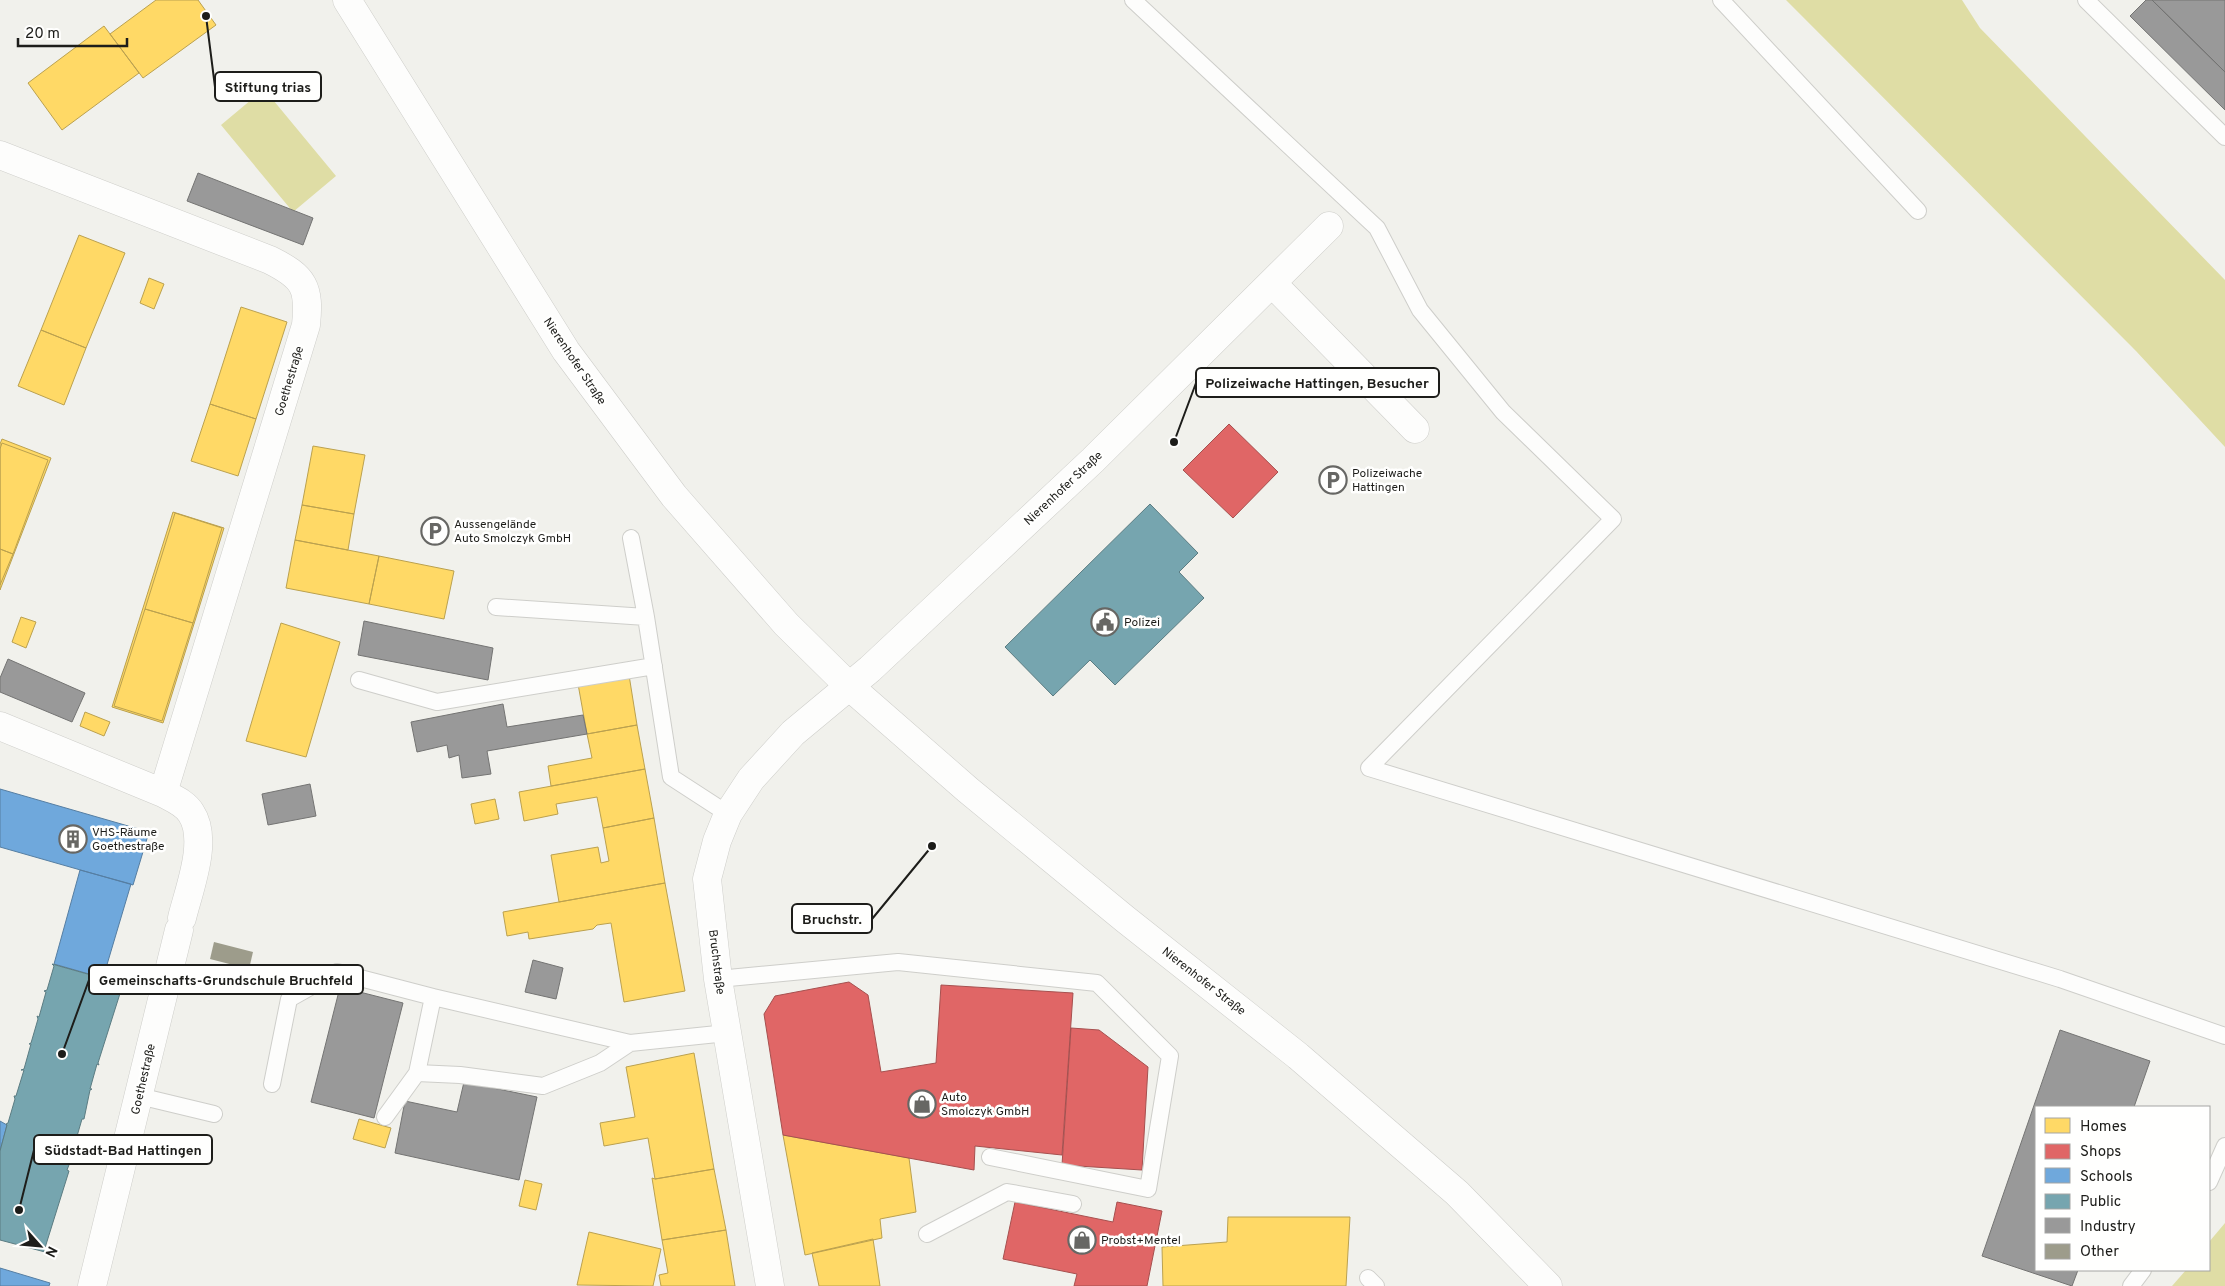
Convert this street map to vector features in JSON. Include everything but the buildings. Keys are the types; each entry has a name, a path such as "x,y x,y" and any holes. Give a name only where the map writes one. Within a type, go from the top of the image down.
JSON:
{"street":[{"name":"Nierenhofer Straße","path":"348,0 566,351 636,448 674,496 758,594 850,687 968,790 1125,919 1298,1056 1457,1193 1548,1286"},
{"name":"Goethestraße","path":"0,155 270,260 290,270 301,280 308,303 306,325 163,793"},
{"name":"Nierenhofer Straße","path":"850,687 1094,460 1329,226"},
{"path":"1272,283 1415,428"},
{"name":"Bruchstraße","path":"770,1286 718,979 707,879 717,842 728,814 751,779 793,733 850,687"},
{"name":"Goethestraße","path":"0,726 163,793 182,803 192,813 197,827 199,850 92,1286"}],"lane":[{"path":"1134,0 1376,228 1420,310 1503,412 1614,519 1370,768 2060,979 2225,1036"},
{"path":"1721,0 1918,211"},
{"path":"2086,0 2225,137"},
{"path":"631,538 646,617 671,777 728,814"},
{"path":"496,607 646,617"},
{"path":"359,680 437,702 654,666"},
{"path":"718,979 898,962 1097,983 1170,1056 1148,1189 990,1157"},
{"path":"272,1084 289,999 336,972 630,1043 727,1033"},
{"path":"384,1117 417,1073 434,997"},
{"path":"417,1073 460,1075 544,1086 600,1064 630,1043"},
{"path":"139,1096 214,1114"},
{"path":"2210,1180 2225,1146"},
{"path":"927,1234 1007,1192 1073,1204"},
{"path":"2131,1286 2143,1271"}],"shaded area":[{"path":"1786,0 1962,0 1980,28 2225,280 2225,447 2136,351"},
{"path":"264,89 336,176 293,212 221,125"},
{"path":"2225,1223 2225,1286 2172,1286 2185,1271 2210,1271 2210,1241"}],"place":[{"name":"Stiftung trias","path":"206,16"},
{"name":"Polizeiwache Hattingen, Besucher","path":"1174,442"},
{"name":"Polizeiwache Hattingen","path":"1333,480"},
{"name":"Aussengelände Auto Smolczyk GmbH","path":"435,531"},
{"name":"Polizei","path":"1105,622"},
{"name":"VHS-Räume Goethestraße","path":"73,839"},
{"name":"Bruchstr.","path":"932,846"},
{"name":"Gemeinschafts-Grundschule Bruchfeld","path":"62,1054"},
{"name":"Auto Smolczyk GmbH","path":"922,1104"},
{"name":"Südstadt-Bad Hattingen","path":"19,1210"},
{"name":"Probst+Mentel","path":"1082,1240"}]}
